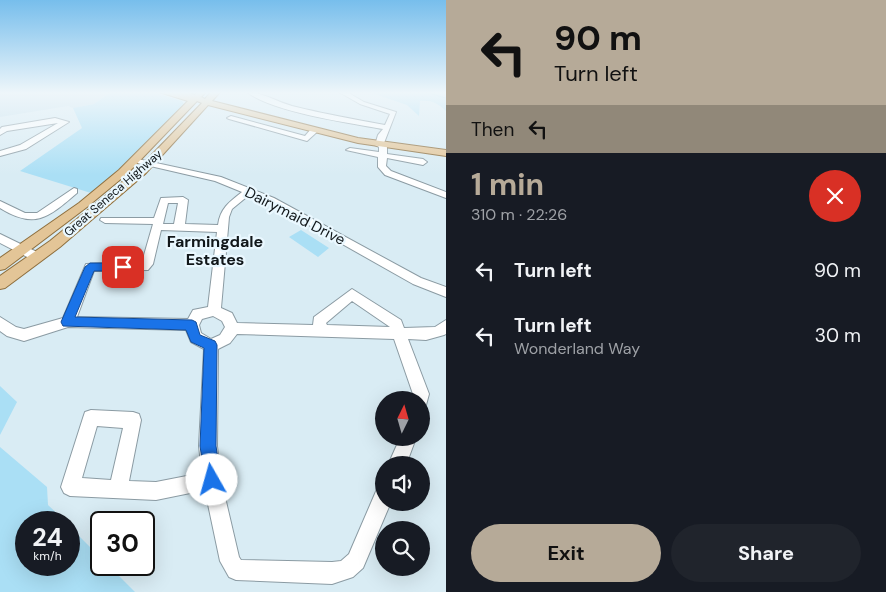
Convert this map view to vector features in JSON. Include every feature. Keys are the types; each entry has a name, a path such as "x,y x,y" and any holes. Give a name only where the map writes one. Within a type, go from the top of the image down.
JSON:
{"main road":[{"name":"Great Seneca Highway","path":"0,266 83,205 136,160 178,120"},
{"name":"Great Seneca Highway","path":"0,284 115,195 150,164 184,120"},
{"path":"275,120 314,131 383,145 446,153"}],"street":[{"path":"0,133 5,129 55,120 65,122 23,147 0,154"},
{"path":"237,120 307,139 314,131"},
{"path":"343,120 385,130 388,136 383,145 382,167 388,173 446,195"},
{"path":"385,130 390,120"},
{"path":"350,150 423,162"},
{"name":"Dairymaid Drive","path":"136,160 218,179 248,190 271,200 417,281 446,292"},
{"path":"214,311 224,216 228,208 248,190"},
{"path":"0,204 23,217 34,219 41,217 74,191"},
{"path":"68,322 90,267 144,267 147,264 164,200 183,200 179,228"},
{"path":"104,220 157,224 179,228 222,229"},
{"path":"0,238 36,258"},
{"path":"321,330 319,321 352,294 396,324 420,391"},
{"path":"214,311 227,316 232,328 230,335 225,340 210,345 196,338 192,332 192,325 198,314 214,311"},
{"path":"0,323 12,332 24,335 68,322 192,325"},
{"path":"232,328 400,334 436,333 443,330 446,326"},
{"path":"210,345 208,446 212,480 230,561 236,570 332,573 346,570 356,561 378,511"},
{"path":"118,488 133,420 91,418 70,487 156,491 212,480"}],"shaded area":[{"path":"78,120 171,120 128,162 91,193 20,171 82,128"},
{"path":"301,230 329,248 318,257 289,237"},
{"path":"0,386 17,402 0,435"},
{"path":"0,447 47,487 48,505 54,511 15,511 15,576 80,576 80,537 90,547 90,576 119,576 135,592 0,592"}],"district":[{"name":"Farmingdale Estates","path":"215,250"}],"route":[{"path":"123,267 90,267 68,322 192,325 192,332 196,338 210,345 208,446 212,480"}]}
